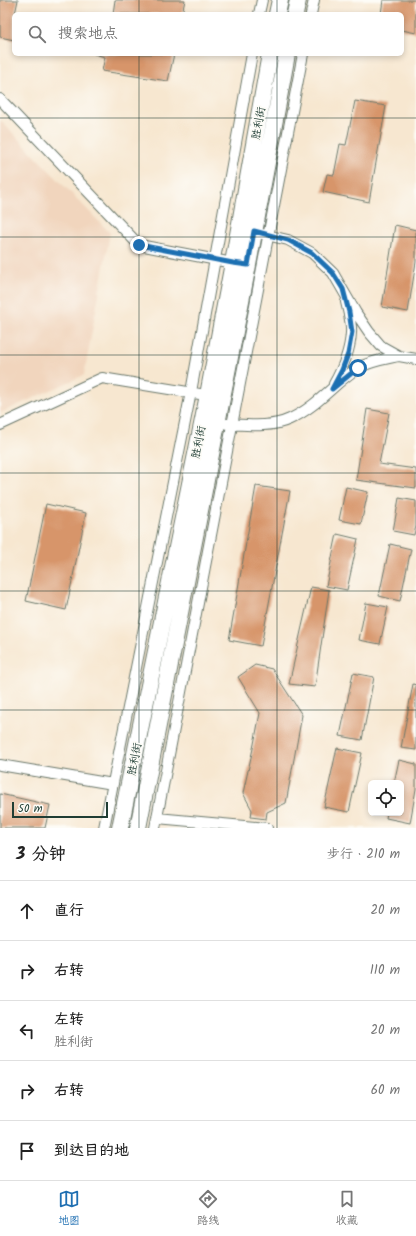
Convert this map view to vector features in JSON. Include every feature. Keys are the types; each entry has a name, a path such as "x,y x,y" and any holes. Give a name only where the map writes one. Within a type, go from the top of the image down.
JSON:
{"main road":[{"path":"277,12 280,0"},
{"path":"295,12 298,0"},
{"name":"胜利街","path":"120,828 215,396 240,264 270,56"},
{"name":"胜利街","path":"240,264 261,234 287,56"},
{"name":"胜利街","path":"138,828 217,424 215,396"}],"street":[{"path":"259,12 262,0"},
{"path":"311,12 314,0"},
{"path":"104,828 191,392 252,56"},
{"path":"267,828 156,823 233,424 261,234 303,56"},
{"path":"0,99 139,245 240,264"},
{"path":"261,234 288,240 312,253 333,273 356,313 369,332 382,346 399,356"},
{"path":"332,389 348,354 352,332 343,289"},
{"path":"217,424 249,425 276,423 289,420 305,411 358,368 376,360 399,356 416,359"},
{"path":"0,425 102,378 215,396"},
{"path":"0,765 113,784"}],"shaded area":[{"path":"0,120 110,233 84,375 0,413"}],"building":[{"path":"0,0 18,0 15,12 12,12 12,40 0,37"},
{"path":"115,0 185,0 182,12 113,12"},
{"path":"383,0 416,0 416,33 404,30 404,12 381,12"},
{"path":"101,56 174,56 168,81 102,71 105,57"},
{"path":"355,101 386,106 369,202 323,192 327,174 334,175 340,144 346,145"},
{"path":"395,225 416,230 416,262 408,312 382,307"},
{"path":"367,409 389,413 379,464 416,469 416,488 356,480"},
{"path":"256,486 290,491 261,646 229,640"},
{"path":"346,487 368,492 361,524 339,520"},
{"path":"399,498 416,501 416,526 414,535 393,531"},
{"path":"46,504 86,513 66,610 26,601"},
{"path":"337,534 358,539 347,590 326,586"},
{"path":"390,544 411,549 400,601 379,596"},
{"path":"311,587 329,590 315,687 289,684"},
{"path":"366,603 388,607 380,644 359,640"},
{"path":"255,665 272,669 302,715 286,803 267,812 266,819 251,817 252,810 243,793 260,713 238,677"},
{"path":"353,673 374,677 362,740 340,736"},
{"path":"413,684 416,685 416,750 401,748"},
{"path":"337,748 362,753 349,812 324,807"},
{"path":"399,760 416,764 416,789 410,823 386,818 386,816 404,816 404,780 395,780"},
{"path":"0,794 50,805 45,828 0,828"}],"route":[{"path":"139,245 248,265 254,231 268,236 288,240 312,253 333,273 343,289 352,332 348,354 332,389 358,368"}]}
